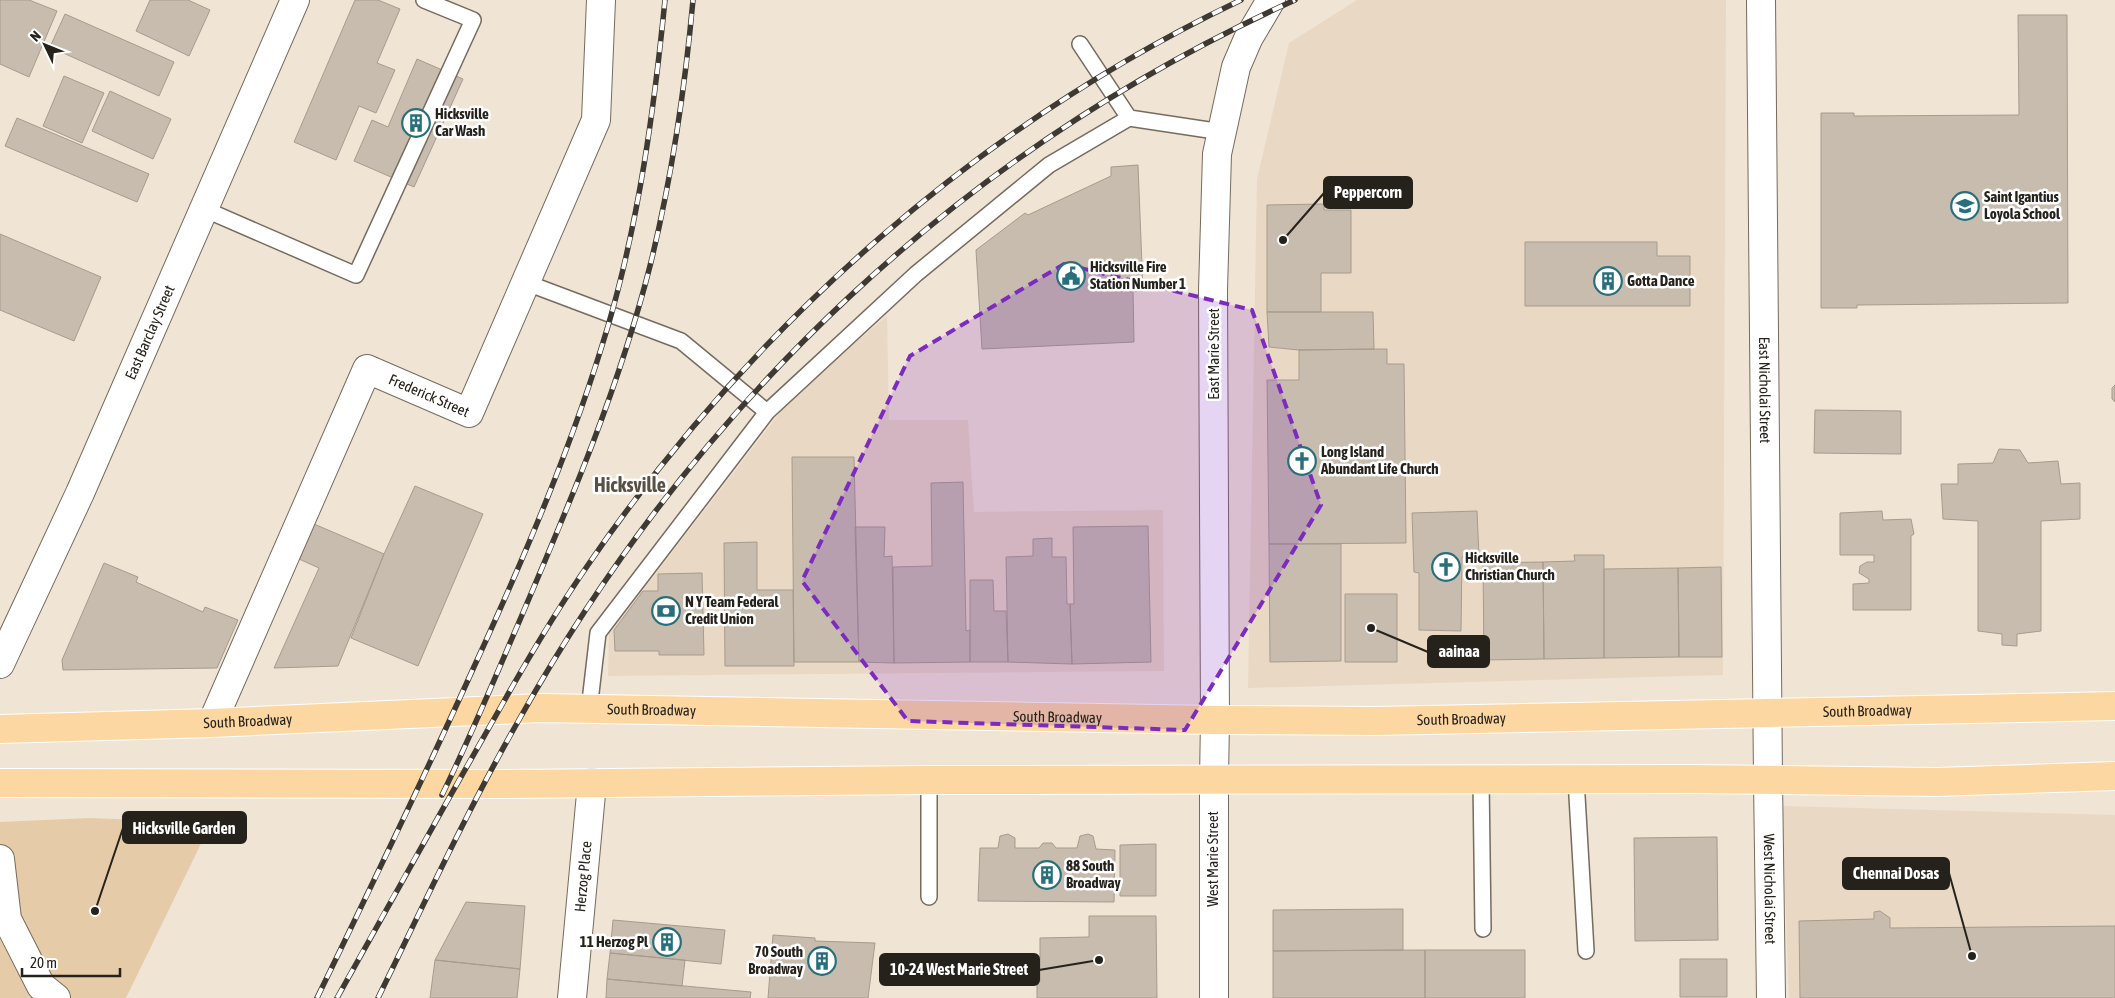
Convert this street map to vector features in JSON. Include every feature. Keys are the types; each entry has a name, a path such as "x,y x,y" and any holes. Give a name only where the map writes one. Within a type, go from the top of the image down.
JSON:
{"main road":[{"name":"South Broadway","path":"0,729 212,723 541,708 1215,720 1375,720 1766,711 2115,706"},
{"path":"0,782 592,783 929,780 1576,779 1937,782 2115,776"}],"street":[{"name":"East Barclay Street","path":"0,664 80,493 295,0"},
{"name":"Frederick Street","path":"212,723 367,369 469,413 527,283 596,120 601,0"},
{"name":"East Marie Street","path":"1215,720 1213,290 1217,154 1236,67 1248,39 1271,0"},
{"name":"East Nicholai Street","path":"1761,0 1768,780"},
{"name":"West Marie Street","path":"1214,998 1215,720"},
{"name":"West Nicholai Street","path":"1768,780 1771,998"},
{"name":"Herzog Place","path":"572,998 592,783"},
{"path":"0,859 7,919 42,986 56,998"}],"lane":[{"path":"204,209 356,275 473,20 424,0"},
{"path":"1080,44 1129,118"},
{"path":"589,710 598,633 767,412 916,274 1049,165 1129,118 1222,132"},
{"path":"527,283 681,341 767,412"},
{"path":"1481,779 1484,929"},
{"path":"1576,779 1586,951"},
{"path":"929,780 929,897"}],"highlighted area":[{"path":"1064,264 1252,310 1321,505 1185,730 908,721 802,581 910,356"}],"shaded area":[{"path":"1357,0 1726,0 1723,675 1248,688 1257,179 1289,43"},
{"path":"887,316 889,420 968,420 974,512 1163,510 1164,671 608,676 609,634 795,393"},
{"path":"1782,806 2115,815 2115,998 1789,998"},
{"path":"90,818 211,823 126,998 0,998 0,822"}],"building":[{"path":"0,0 29,0 57,11 29,77 0,64"},
{"path":"150,0 188,0 210,10 189,56 136,31"},
{"path":"355,0 378,0 400,9 377,63 395,70 376,113 359,106 336,160 294,142"},
{"path":"65,14 174,62 159,96 50,47"},
{"name":"Saint Igantius Loyola School","path":"2018,15 2067,15 2068,303 1857,305 1857,308 1821,308 1821,113 1854,113 1854,116 2019,115"},
{"name":"Hicksville Car Wash","path":"417,59 463,79 414,187 354,161 372,120 388,127"},
{"path":"64,76 104,93 82,143 43,126"},
{"path":"110,91 171,119 153,159 92,131"},
{"path":"17,118 149,174 137,202 5,146"},
{"path":"1138,165 1143,291 1133,291 1134,342 982,349 976,250 1025,213 1028,215 1111,176 1111,167"},
{"path":"1324,204 1324,210 1351,210 1351,273 1321,273 1321,312 1267,312 1267,205"},
{"path":"0,234 101,277 74,341 0,310"},
{"name":"Gotta Dance","path":"1525,242 1657,242 1657,256 1690,256 1690,306 1525,306"},
{"path":"1267,312 1373,312 1374,349 1299,350 1269,347"},
{"path":"1387,349 1387,364 1404,364 1406,543 1269,544 1267,380 1299,380 1299,350"},
{"path":"2115,385 2115,402 2112,399 2112,388"},
{"path":"1815,410 1901,411 1901,454 1814,453"},
{"path":"1999,449 2020,450 2028,463 2058,461 2061,484 2080,483 2080,519 2041,521 2041,631 2017,634 2017,646 2002,645 2002,634 1978,631 1978,521 1943,519 1941,484 1958,484 1958,464 1993,463"},
{"path":"792,457 854,457 859,662 794,662"},
{"path":"963,482 966,631 970,630 970,662 894,663 893,567 932,566 931,483"},
{"path":"415,486 483,514 418,666 351,638 384,554"},
{"path":"1477,511 1479,556 1462,557 1461,631 1419,630 1419,573 1414,572 1412,513"},
{"path":"1882,511 1883,520 1911,519 1914,534 1911,536 1911,610 1853,610 1853,584 1869,583 1869,579 1859,573 1860,566 1867,562 1874,562 1874,555 1840,555 1840,513"},
{"path":"314,524 384,554 338,666 274,668 319,568 299,559"},
{"path":"1148,526 1151,662 1072,664 1070,604 1074,604 1073,527"},
{"path":"855,527 885,527 884,557 892,556 894,663 859,662"},
{"path":"1052,538 1052,557 1066,557 1067,604 1070,604 1072,664 1008,662 1006,557 1033,556 1033,539"},
{"path":"757,542 757,590 793,590 794,666 725,666 724,543"},
{"path":"1269,544 1341,544 1341,661 1270,662"},
{"path":"1574,555 1604,555 1604,658 1544,659 1543,562 1575,561"},
{"path":"1543,562 1544,659 1484,660 1483,563"},
{"path":"104,563 138,577 136,582 203,612 205,607 238,620 217,668 63,670 62,660"},
{"path":"1721,567 1722,657 1679,657 1678,568"},
{"path":"1678,568 1679,657 1604,658 1604,569"},
{"name":"N Y Team Federal Credit Union","path":"702,573 704,655 659,655 659,651 615,651 614,630 643,591 658,591 658,574"},
{"path":"970,580 993,580 994,611 1006,611 1008,662 970,662"},
{"path":"1345,594 1397,594 1397,662 1345,662"},
{"name":"88 South Broadway","path":"1008,834 1015,838 1015,848 1039,848 1043,843 1052,843 1056,848 1077,848 1080,836 1088,834 1093,836 1096,849 1115,850 1114,902 978,901 980,848 998,848 1000,836"},
{"path":"1717,837 1718,940 1635,941 1634,838"},
{"path":"1156,844 1156,896 1120,896 1120,845"},
{"path":"466,902 525,906 520,969 435,960"},
{"path":"1403,909 1403,950 1273,951 1273,910"},
{"path":"1880,911 1890,918 1890,928 2115,926 2115,998 1800,998 1799,921 1874,919 1874,912"},
{"path":"1089,916 1156,916 1157,998 1037,998 1037,981 1040,981 1040,938 1089,937"},
{"name":"11 Herzog Pl","path":"613,920 725,930 721,964 610,953"},
{"name":"70 South Broadway","path":"773,935 815,938 815,941 875,943 868,998 768,998"},
{"path":"1425,950 1525,950 1525,998 1425,998"},
{"path":"1425,950 1425,998 1273,998 1273,951"},
{"path":"610,953 685,960 682,986 607,979"},
{"path":"1680,959 1727,959 1727,997 1680,997"},
{"path":"435,960 520,969 517,998 430,998"},
{"path":"607,979 751,992 750,998 606,998"}],"railway":[{"path":"317,998 416,793 492,627 529,543 579,414 608,326 637,205 656,82 665,0"},
{"path":"442,795 482,709 556,534 592,445 624,354 651,262 665,197 682,99 693,0"},
{"path":"337,998 513,685 556,614 590,562 654,475 724,391 799,313 879,239 963,170 1052,107 1145,50 1241,0"},
{"path":"378,998 482,787 520,718 591,602 670,493 756,391 850,296 951,210 1059,131 1174,61 1295,0"}],"place":[{"name":"Hicksville Car Wash","path":"416,123"},
{"name":"Saint Igantius Loyola School","path":"1965,206"},
{"name":"Peppercorn","path":"1283,240"},
{"name":"Hicksville Fire Station Number 1","path":"1071,276"},
{"name":"Gotta Dance","path":"1608,281"},
{"name":"Long Island Abundant Life Church","path":"1302,461"},
{"name":"Hicksville Christian Church","path":"1446,567"},
{"name":"N Y Team Federal Credit Union","path":"666,611"},
{"name":"aainaa","path":"1371,628"},
{"name":"88 South Broadway","path":"1047,875"},
{"name":"Hicksville Garden","path":"95,911"},
{"name":"11 Herzog Pl","path":"667,942"},
{"name":"Chennai Dosas","path":"1972,956"},
{"name":"10-24 West Marie Street","path":"1099,960"},
{"name":"70 South Broadway","path":"822,961"}],"district":[{"name":"Hicksville","path":"630,485"}]}
